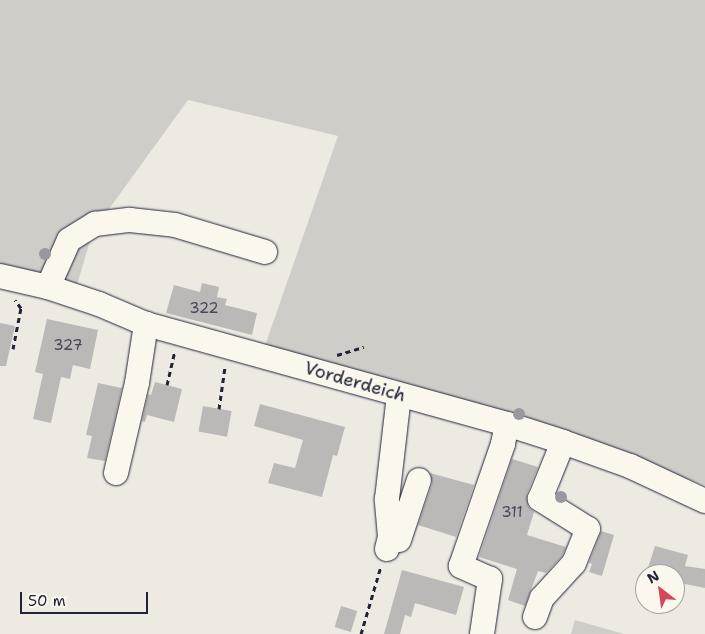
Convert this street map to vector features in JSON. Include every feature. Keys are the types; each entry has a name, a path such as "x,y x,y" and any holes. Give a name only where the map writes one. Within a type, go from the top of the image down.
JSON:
{"street":[{"path":"48,287 69,240 95,224 130,220 175,225 265,252"},
{"name":"Vorderdeich","path":"0,276 48,287 99,304 146,324 179,334 507,424 630,466 705,501"},
{"path":"116,473 137,383 146,324"},
{"path":"393,544 390,537 387,499 399,395"},
{"path":"482,634 490,579 461,566 503,444 507,424"},
{"path":"535,617 542,598 574,563 588,529 540,499 563,442"},
{"path":"393,544 419,480"}],"path":[{"path":"8,299 16,300 21,308 12,349"},
{"path":"167,385 179,334"},
{"path":"219,409 228,346"},
{"path":"361,634 393,544"}],"shaded area":[{"path":"0,0 705,0 705,485 524,420 260,360 338,136 188,100 93,231 76,288 0,268"},
{"path":"575,620 624,634 571,634"}],"building":[{"path":"202,283 219,287 217,297 227,299 225,305 257,313 252,335 166,313 174,285 200,292"},
{"path":"47,319 98,330 90,369 73,365 70,379 61,377 51,423 33,419 43,374 35,372"},
{"path":"0,323 15,326 6,366 0,366"},
{"path":"155,382 182,389 174,422 147,415 145,422 142,421 148,394 151,395"},
{"path":"98,383 122,388 105,461 87,458 92,436 86,435"},
{"path":"260,404 345,427 337,456 333,455 322,497 268,483 274,463 295,468 303,440 254,426"},
{"path":"203,406 232,411 227,437 198,432"},
{"path":"512,459 538,467 527,494 528,506 534,512 527,535 566,547 562,556 546,573 538,571 525,606 508,600 517,569 479,557"},
{"path":"430,473 474,485 456,537 418,525 432,484"},
{"path":"601,531 614,535 602,576 589,572 592,564 589,563"},
{"path":"655,546 688,555 685,566 685,564 649,564"},
{"path":"685,566 705,569 705,588 685,584"},
{"path":"402,570 464,587 456,615 415,603 411,617 405,615 400,634 384,634"},
{"path":"341,606 357,611 351,632 335,627"}]}
